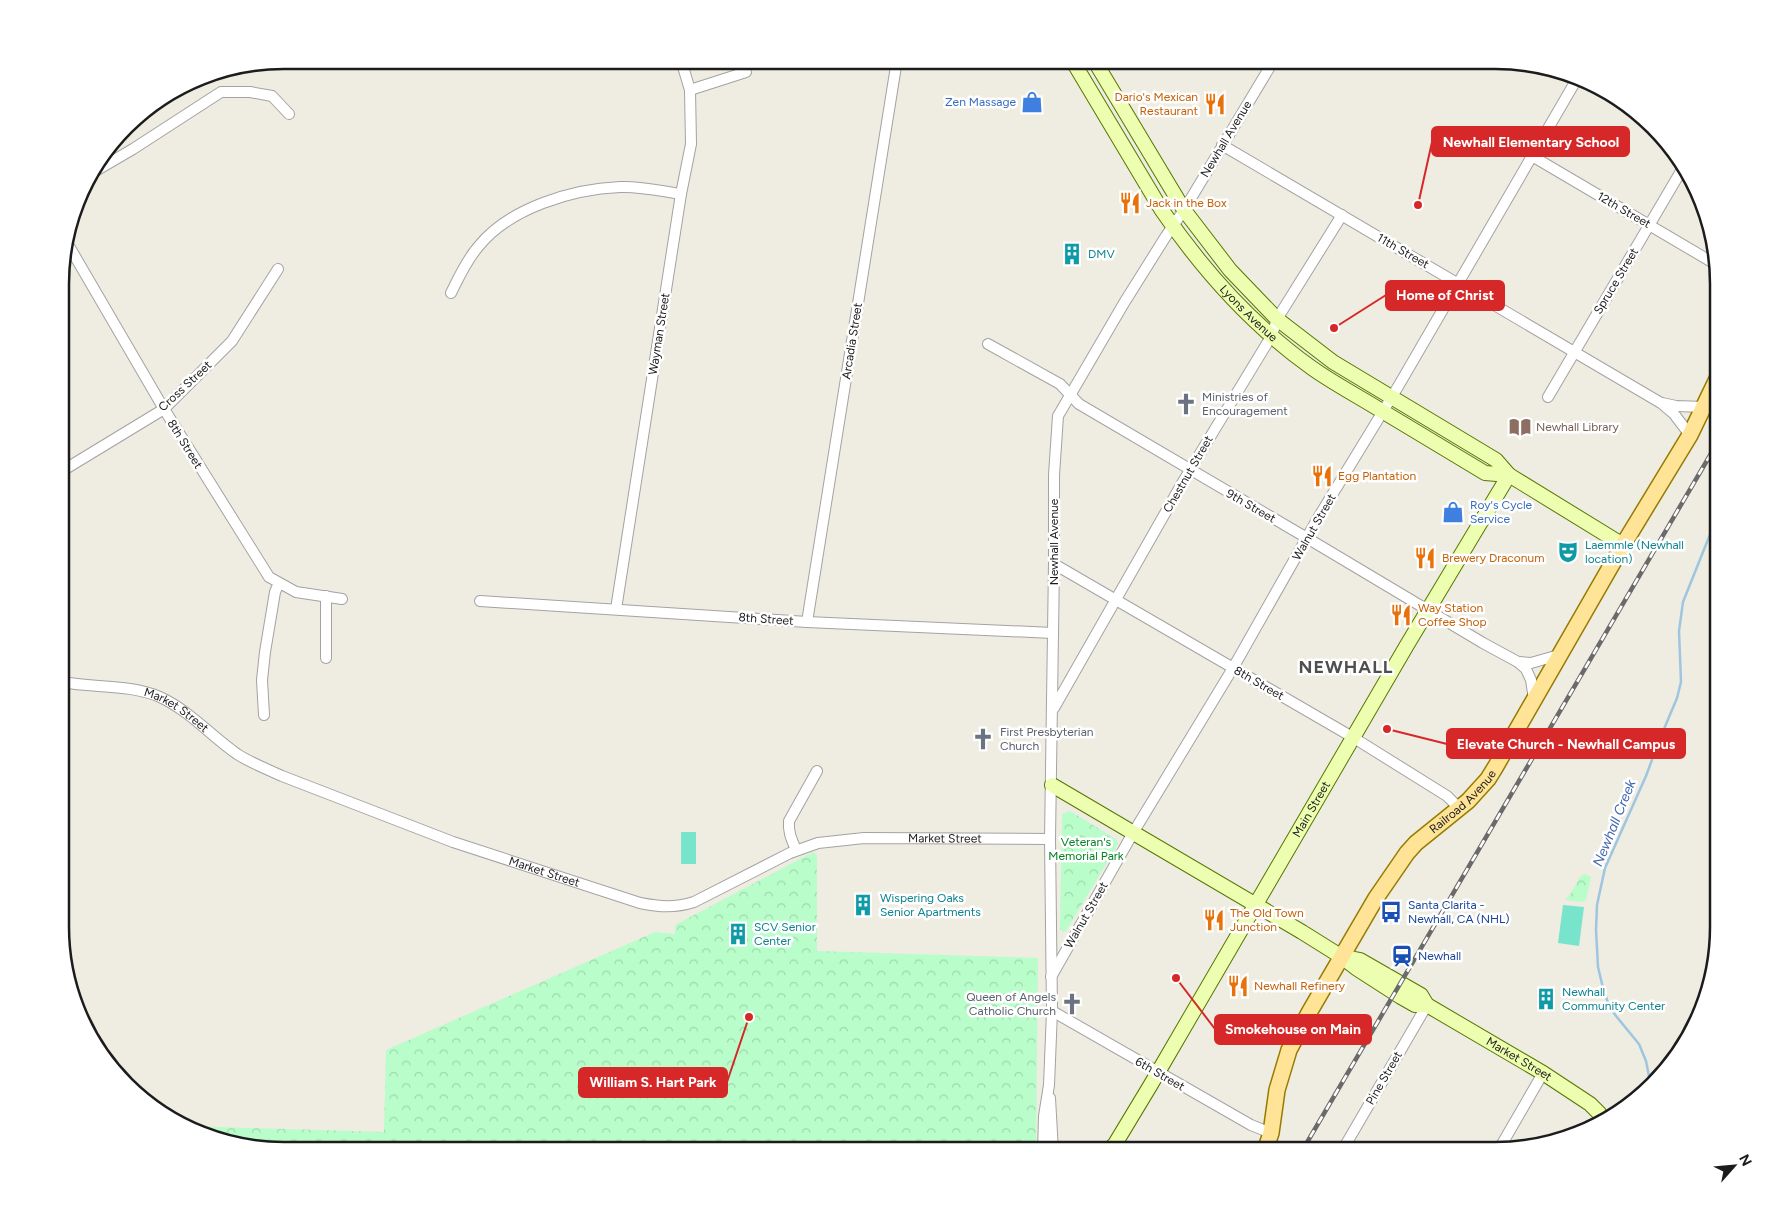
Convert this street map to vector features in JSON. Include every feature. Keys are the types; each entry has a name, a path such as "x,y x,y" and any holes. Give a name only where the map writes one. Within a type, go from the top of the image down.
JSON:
{"main road":[{"name":"Railroad Avenue","path":"1268,1142 1277,1090 1289,1050 1376,898 1407,852 1416,842 1460,809 1488,779 1512,741 1559,655 1623,546 1690,435 1710,393"}],"street":[{"name":"Wayman Street","path":"616,609 681,194 691,144 690,90 684,69"},
{"name":"Arcadia Street","path":"807,622 896,69"},
{"name":"Lyons Avenue","path":"1077,69 1155,200 1173,226 1195,256 1218,282 1272,335 1312,368 1485,473 1509,475"},
{"name":"Lyons Avenue","path":"1099,69 1184,210 1230,270 1277,319 1314,348 1391,398 1496,460 1509,475 1623,546"},
{"name":"Newhall Avenue","path":"1043,1142 1044,1116 1049,1085 1052,1011 1050,839 1056,422 1070,394 1124,303 1184,210 1268,69"},
{"path":"690,90 746,72"},
{"name":"Walnut Street","path":"1051,978 1133,833 1233,668 1318,518 1391,398 1574,84"},
{"path":"104,166 158,134 221,92 250,92 272,96 289,114"},
{"name":"11th Street","path":"1222,145 1661,403 1674,414 1690,435"},
{"name":"12th Street","path":"1532,156 1709,260"},
{"name":"Spruce Street","path":"1548,397 1680,174"},
{"path":"451,293 479,245 492,232 511,218 529,209 581,192 619,187 642,187 681,194"},
{"name":"Chestnut Street","path":"1053,710 1190,471 1272,335 1277,319 1342,215"},
{"name":"8th Street","path":"72,251 164,409 269,577 296,592 342,599"},
{"name":"Cross Street","path":"69,467 164,409 232,342 278,269"},
{"name":"9th Street","path":"988,344 1062,386 1079,404 1190,471 1518,662 1526,669 1531,680 1534,699"},
{"name":"11th Street","path":"1661,403 1676,406 1704,407"},
{"name":"Main Street","path":"1116,1142 1509,475"},
{"name":"8th Street","path":"1054,564 1116,598 1354,738 1447,796 1460,809"},
{"path":"264,715 262,680 265,652 274,592 279,582"},
{"path":"326,596 326,658"},
{"name":"8th Street","path":"480,601 807,622 1053,633"},
{"path":"1518,662 1531,663 1559,655"},
{"name":"Market Street","path":"69,683 133,689 159,697 184,711 238,754 266,769 452,842 640,903 660,907 673,907 694,902 796,850 818,843 864,838 1050,839"},
{"path":"796,850 788,829 789,821 817,771"},
{"name":"Market Street","path":"1052,785 1342,957 1360,960 1421,995 1427,1005 1543,1073 1590,1104 1600,1115"},
{"name":"Pine Street","path":"1347,1142 1427,1005"},
{"name":"6th Street","path":"1052,1011 1251,1125 1271,1133"},
{"path":"1503,1142 1543,1073"},
{"name":"Newhall Avenue","path":"1049,1085 1053,1142"}],"green space":[{"name":"Veteran's Memorial Park","path":"1070,811 1116,839 1118,844 1066,931 1063,932 1060,929 1062,814"},
{"path":"813,852 817,855 817,951 1038,958 1036,1142 269,1142 228,1135 202,1127 384,1132 386,1050 655,932 675,934 675,925"},
{"path":"1585,874 1591,877 1586,900 1581,902 1565,900 1580,877"}],"shaded area":[{"path":"681,832 696,832 696,864 681,864"},
{"path":"1563,905 1584,907 1579,946 1558,943"}],"waterway":[{"name":"Newhall Creek","path":"1649,1077 1646,1061 1639,1044 1609,1006 1603,988 1598,967 1597,905 1605,868 1646,776 1677,698 1681,682 1679,631 1683,602 1710,534"}],"railway":[{"path":"1307,1142 1710,455"}],"place":[{"name":"Zen Massage","path":"1032,102"},
{"name":"Dario's Mexican Restaurant","path":"1215,104"},
{"name":"Jack in the Box","path":"1130,203"},
{"name":"Newhall Elementary School","path":"1418,205"},
{"name":"DMV","path":"1072,254"},
{"name":"Home of Christ","path":"1334,328"},
{"name":"Ministries of Encouragement","path":"1186,404"},
{"name":"Newhall Library","path":"1520,427"},
{"name":"Egg Plantation","path":"1322,476"},
{"name":"Roy's Cycle Service","path":"1453,512"},
{"name":"Laemmle (Newhall location)","path":"1568,552"},
{"name":"Brewery Draconum","path":"1425,558"},
{"name":"Way Station Coffee Shop","path":"1401,615"},
{"name":"Elevate Church - Newhall Campus","path":"1387,729"},
{"name":"First Presbyterian Church","path":"983,739"},
{"name":"Wispering Oaks Senior Apartments","path":"863,905"},
{"name":"Santa Clarita - Newhall, CA (NHL)","path":"1391,912"},
{"name":"The Old Town Junction","path":"1214,920"},
{"name":"SCV Senior Center","path":"738,934"},
{"name":"Newhall","path":"1402,956"},
{"name":"Smokehouse on Main","path":"1176,978"},
{"name":"Newhall Refinery","path":"1238,986"},
{"name":"Newhall Community Center","path":"1546,999"},
{"name":"Queen of Angels Catholic Church","path":"1072,1004"},
{"name":"William S. Hart Park","path":"749,1017"}],"district":[{"name":"NEWHALL","path":"1346,667"}]}
